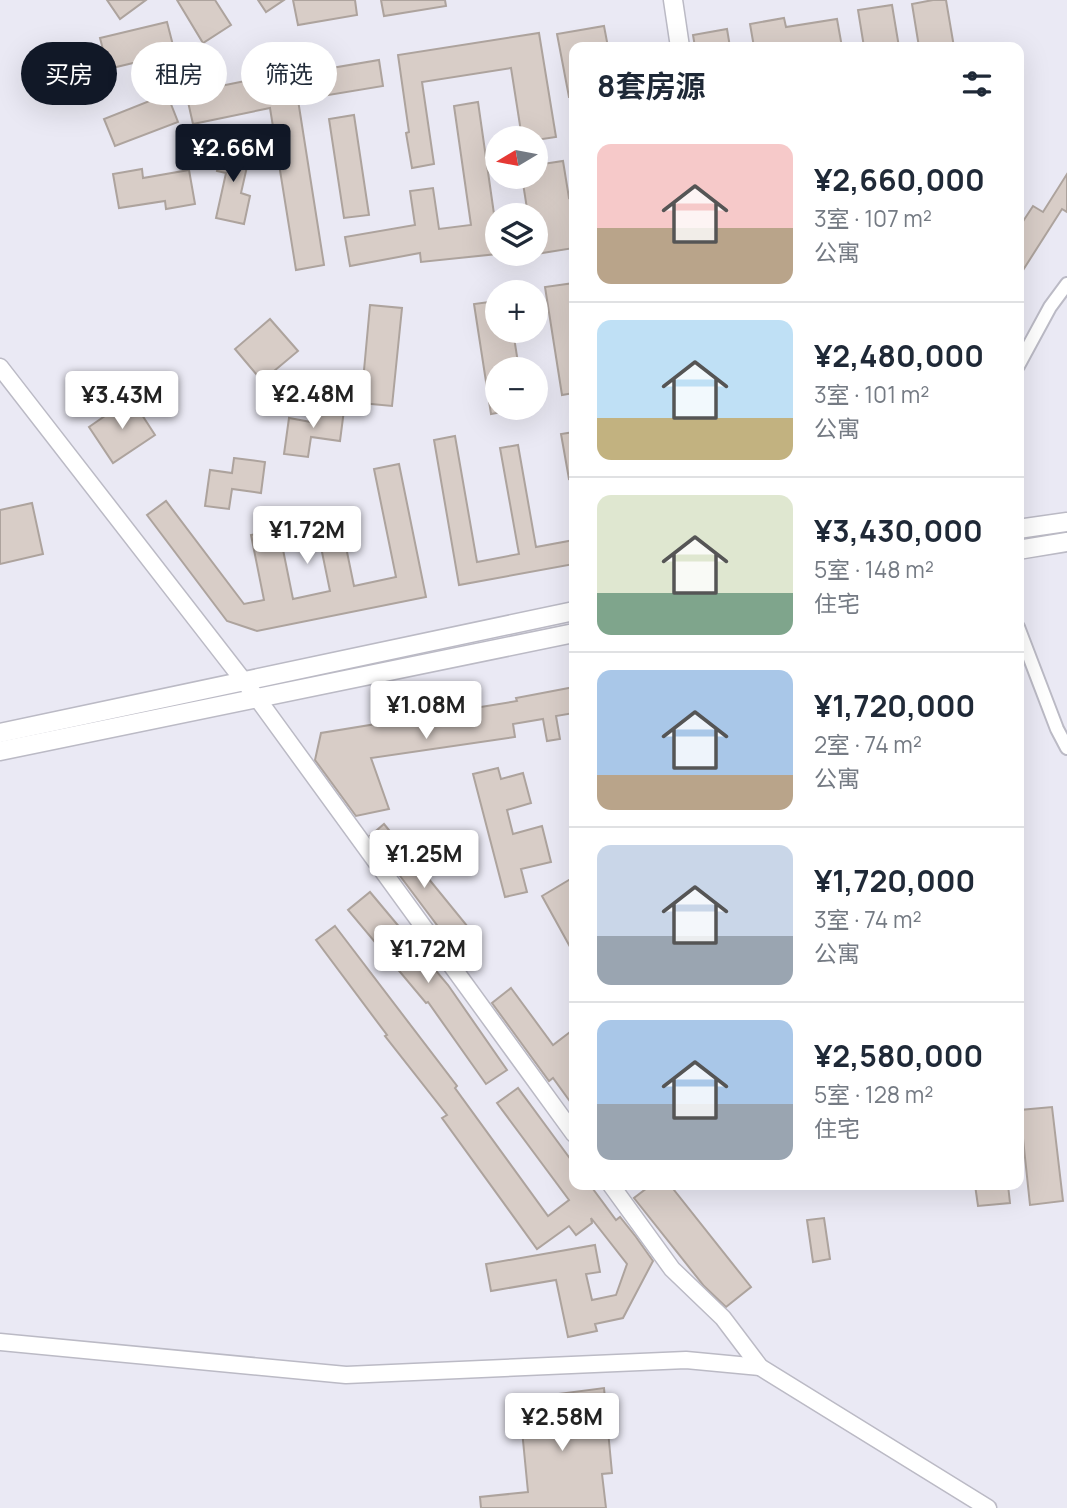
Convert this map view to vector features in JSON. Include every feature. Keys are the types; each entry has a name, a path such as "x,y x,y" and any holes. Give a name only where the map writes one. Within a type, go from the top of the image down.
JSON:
{"main road":[{"path":"673,0 679,42"},
{"path":"1024,528 1067,522"},
{"path":"1024,549 1067,542"},
{"path":"0,733 569,612"},
{"path":"0,751 569,634"}],"street":[{"path":"1024,355 1050,307 1067,284"},
{"path":"0,368 257,698 569,1127"},
{"path":"1024,643 1057,730 1067,748"},
{"path":"615,1190 672,1269 723,1318 760,1367 988,1508"},
{"path":"0,1342 346,1376 686,1360 760,1367"}],"building":[{"path":"107,0 146,0 120,19"},
{"path":"177,0 215,0 231,25 202,42"},
{"path":"258,0 284,0 266,12"},
{"path":"293,0 355,0 357,15 298,25"},
{"path":"381,0 445,0 446,6 384,16"},
{"path":"946,0 953,42 918,42 912,4"},
{"path":"892,5 898,42 863,42 858,10"},
{"path":"784,18 786,27 837,19 841,42 753,42 750,24"},
{"path":"167,22 172,42 131,42 131,64 117,67 117,42 101,42 100,38"},
{"path":"604,26 607,42 569,42 569,97 557,34"},
{"path":"727,29 729,42 694,42 693,35"},
{"path":"539,33 556,137 548,138 548,126 520,126 511,68 422,82 434,164 412,168 398,55"},
{"path":"379,60 383,86 337,94 337,67"},
{"path":"241,82 241,105 299,105 324,265 296,270 270,108 193,124 189,105 227,105 227,85"},
{"path":"478,102 485,151 485,189 490,189 492,203 485,203 485,255 421,262 420,253 350,266 345,237 415,225 410,191 433,188 439,229 471,225 454,106"},
{"path":"139,105 171,105 178,122 115,146 104,119"},
{"path":"354,115 369,215 344,218 329,119"},
{"path":"223,143 251,149 241,193 250,196 244,224 216,218 226,173 217,171"},
{"path":"563,161 569,198 569,249 548,252 548,203 526,203 524,189 548,189 548,163"},
{"path":"142,169 143,178 189,170 195,204 166,209 165,201 119,208 113,174"},
{"path":"1067,174 1067,212 1062,209 1024,269 1024,220 1033,206 1043,212"},
{"path":"569,284 569,394 562,395 548,306 548,287"},
{"path":"485,303 485,343 515,343 517,357 485,357 485,375 474,304"},
{"path":"370,305 402,308 392,406 361,403"},
{"path":"270,319 298,351 262,381 235,349"},
{"path":"131,398 155,435 113,463 89,427"},
{"path":"313,406 344,410 340,441 311,437 308,457 284,454 289,418 311,422"},
{"path":"569,433 569,479 561,434"},
{"path":"455,436 477,562 519,554 500,448 518,445 536,547 569,541 569,565 459,585 434,440"},
{"path":"234,458 265,462 261,493 232,489 229,509 205,506 210,470 232,473"},
{"path":"399,464 426,597 257,631 227,621 147,515 166,501 244,604 264,600 251,535 279,530 293,599 330,591 314,513 338,508 354,586 396,577 374,469"},
{"path":"32,503 43,554 0,564 0,510"},
{"path":"569,688 569,714 556,716 560,739 547,741 543,719 513,724 515,737 371,758 389,809 356,816 315,760 321,733 517,701 516,698"},
{"path":"498,768 501,779 523,773 531,803 507,810 513,834 542,826 551,862 521,869 527,892 505,897 473,774"},
{"path":"384,824 477,938 458,953 370,836"},
{"path":"569,880 569,945 542,896"},
{"path":"370,892 448,985 507,1070 486,1084 428,1002 426,1003 348,910"},
{"path":"335,926 457,1086 455,1088 548,1216 569,1200 497,1103 518,1088 569,1157 569,1190 594,1190 616,1220 620,1217 653,1261 623,1318 595,1324 597,1331 568,1337 556,1280 491,1291 486,1264 595,1245 600,1272 586,1274 592,1300 616,1295 627,1264 591,1218 592,1223 576,1235 569,1226 537,1249 442,1118 447,1115 385,1036 387,1035 316,940"},
{"path":"511,988 553,1045 569,1033 569,1100 553,1078 549,1081 492,1003"},
{"path":"1052,1107 1063,1201 1030,1205 1024,1148 1024,1110"},
{"path":"644,1190 674,1190 751,1287 726,1307 704,1286 634,1198"},
{"path":"976,1190 1009,1190 1010,1203 978,1206"},
{"path":"824,1218 830,1259 813,1262 807,1220"},
{"path":"604,1388 612,1473 602,1474 606,1508 481,1508 480,1497 528,1492 519,1399"}]}
